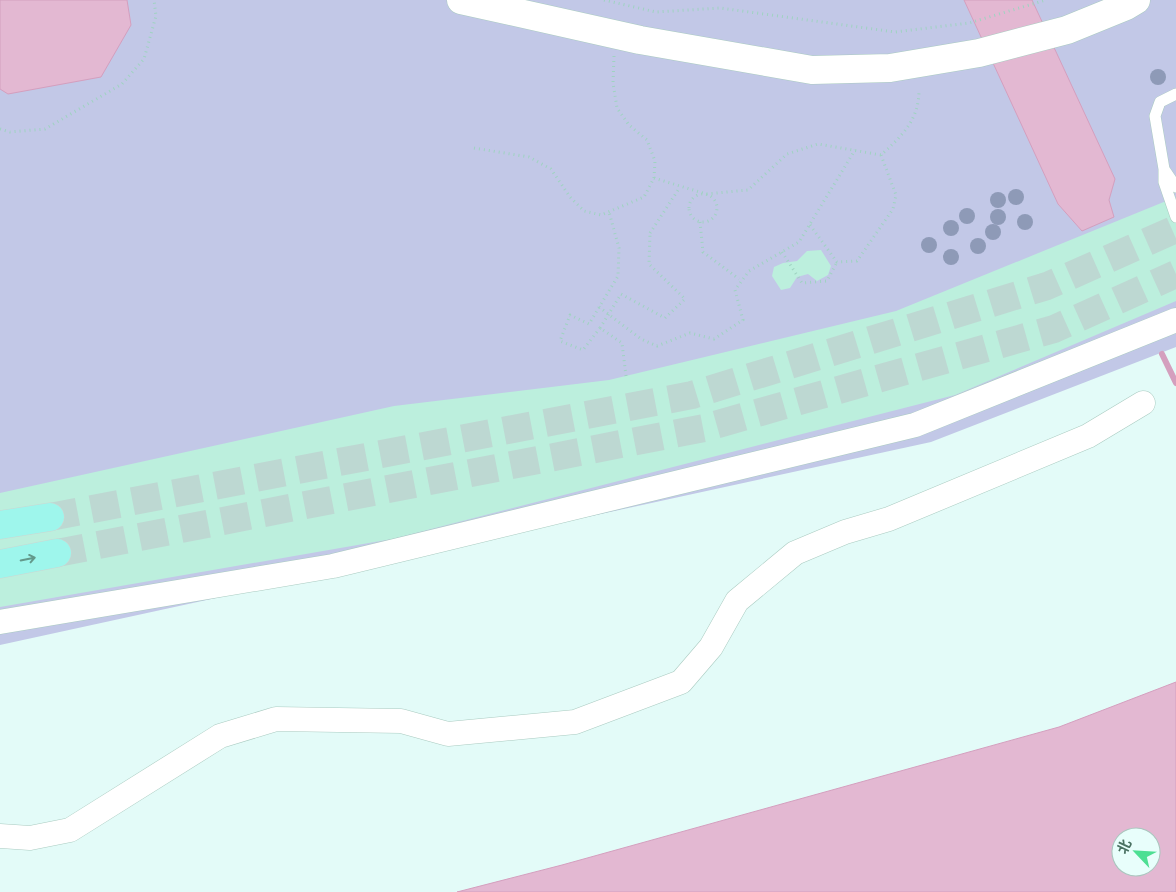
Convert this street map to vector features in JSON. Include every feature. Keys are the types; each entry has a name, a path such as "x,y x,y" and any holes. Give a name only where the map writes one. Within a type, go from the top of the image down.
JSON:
{"main road":[{"path":"0,525 50,517"},
{"path":"0,564 57,553"}],"street":[{"path":"461,0 640,40 812,70 890,68 979,53 1067,30 1126,6 1136,0"},
{"path":"0,622 333,566 914,425 1176,320"},
{"path":"0,836 30,838 70,830 220,736 276,719 401,721 448,734 575,722 681,682 711,646 737,600 795,553 845,532 889,519 1088,436 1142,403"}],"lane":[{"path":"1176,94 1160,102 1155,116 1164,169 1164,182 1176,217"},
{"path":"1164,169 1176,186"}],"path":[{"path":"0,129 10,132 45,129 122,84 144,59 156,16 154,0"},
{"path":"604,0 656,12 720,8 895,32 968,24 1046,0"},
{"path":"474,148 529,157 551,169 570,197 584,212 601,215 644,197 654,178 655,161 647,140 629,124 617,108 613,83 614,56"},
{"path":"881,155 905,133 919,103 919,90"},
{"path":"654,178 706,194 714,199 717,208 716,213 710,220 700,222 692,217 688,209 690,200 697,194 706,194 748,190 788,154 818,144 881,155"},
{"path":"599,307 641,339 658,346 690,333 714,339 742,320 735,290 749,271 800,242 855,150"},
{"path":"836,262 857,261 893,209 896,195 881,155"},
{"path":"609,212 619,248 618,276 589,324 570,314 560,342 583,350 600,328 621,294 665,318 685,299 649,264 650,234 680,187"},
{"path":"700,222 703,252 739,279"},
{"path":"810,225 836,262"},
{"path":"782,252 802,283 827,281 836,262"},
{"path":"600,328 622,343 626,376"}],"shaded area":[{"path":"0,0 1176,0 1176,347 931,442 0,645"},
{"path":"0,0 127,0 131,25 101,77 8,94 0,89"},
{"path":"964,0 1032,0 1115,179 1109,200 1114,217 1082,231 1058,204"},
{"path":"1176,682 1176,892 457,892 562,865 1059,727"}],"building":[{"path":"1176,197 1176,301 955,395 392,539 0,607 0,493 394,406 609,380 896,311"},
{"path":"821,250 831,266 828,275 817,281 808,274 797,277 790,288 781,290 772,276 774,267 783,263 797,261 807,251"}],"waterway":[{"path":"1162,354 1176,383"}],"tunnel":[{"path":"50,517 692,395 1047,286 1176,229"},
{"path":"57,553 704,428 1054,329 1176,274"}]}
